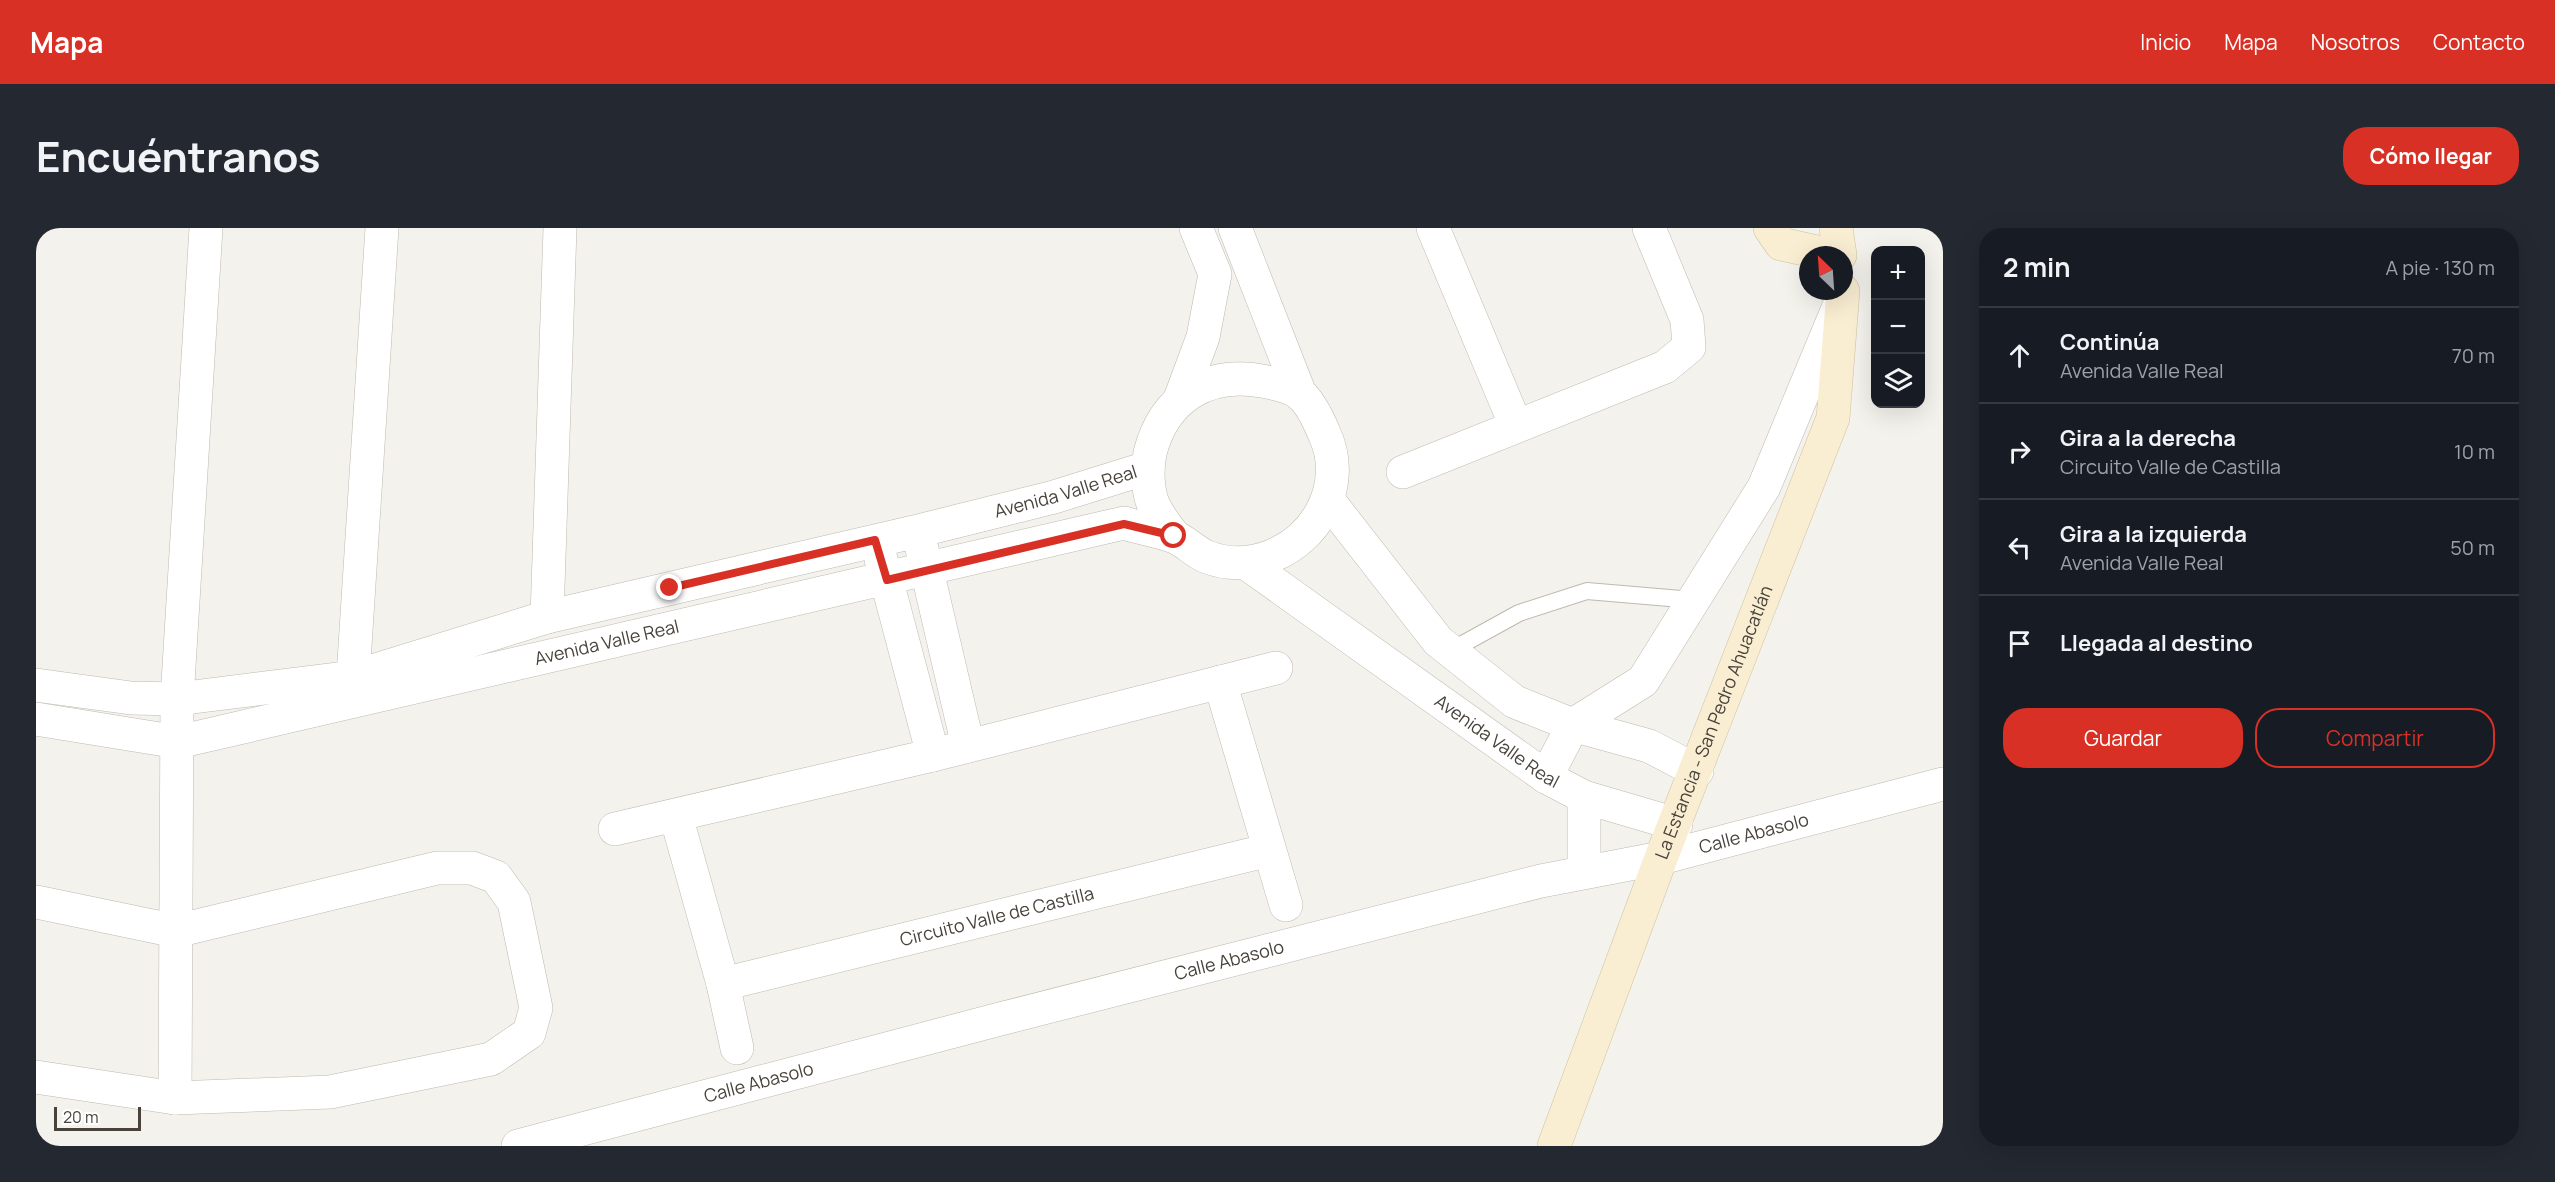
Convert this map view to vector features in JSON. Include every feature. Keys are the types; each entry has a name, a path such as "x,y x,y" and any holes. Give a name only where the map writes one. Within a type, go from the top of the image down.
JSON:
{"main road":[{"path":"1770,228 1781,244 1799,248"},
{"path":"1836,228 1839,246"},
{"name":"La Estancia - San Pedro Ahuacatlán","path":"1554,1146 1661,858 1697,771 1833,418 1843,300"}],"street":[{"path":"175,1098 177,699 206,228"},
{"path":"353,676 382,228"},
{"path":"547,617 560,228"},
{"path":"1196,228 1215,274 1203,337 1180,399 1156,430 1147,468 1153,505 1174,536 1207,557 1246,563 1272,557 1296,544 1315,524 1328,500 1333,473 1330,445 1318,420 1300,394 1235,228"},
{"path":"1433,228 1516,426"},
{"path":"1404,472 1665,367 1689,347 1687,320 1649,228"},
{"path":"1546,777 1573,725 1643,681 1764,487 1841,300"},
{"path":"1180,399 1209,383 1240,377 1272,383 1300,394"},
{"name":"Avenida Valle Real","path":"36,685 131,698 177,699 353,676 547,617 918,531 1054,497 1147,468"},
{"path":"1328,500 1438,641 1515,702 1573,725 1649,746 1697,771"},
{"name":"Avenida Valle Real","path":"36,719 178,742 1124,524 1174,536"},
{"path":"918,531 968,746"},
{"path":"875,540 933,755"},
{"name":"Avenida Valle Real","path":"1246,563 1546,777 1584,797 1676,824"},
{"path":"691,583 698,622"},
{"path":"615,829 933,755 1276,668"},
{"path":"1220,682 1286,905"},
{"name":"Calle Abasolo","path":"518,1146 1000,1019 1584,872 1661,858 1943,784"},
{"path":"1584,797 1584,872"},
{"path":"676,816 723,984 737,1048"},
{"name":"Circuito Valle de Castilla","path":"723,984 1269,850"},
{"path":"36,902 176,931 437,868 472,868 496,877 513,902 536,1008 529,1033 491,1059 330,1092 175,1098 36,1077"}],"lane":[{"path":"1450,651 1519,613 1587,591 1694,600"}],"route":[{"path":"670,588 875,540 887,580 1124,524 1174,536"}]}
